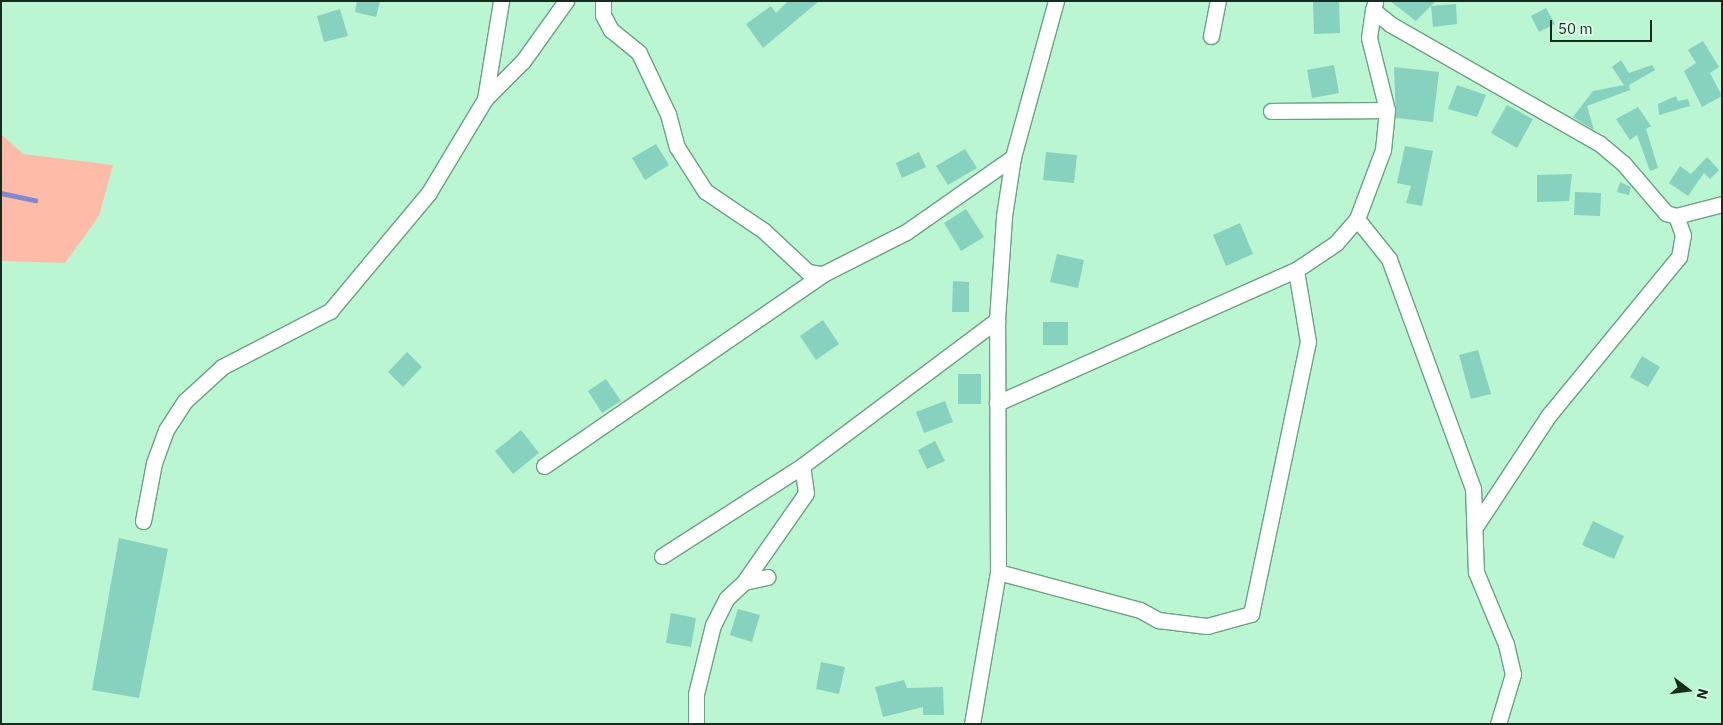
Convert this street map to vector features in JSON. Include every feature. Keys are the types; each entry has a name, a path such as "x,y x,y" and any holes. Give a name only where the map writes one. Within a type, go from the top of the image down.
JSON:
{"street":[{"path":"485,99 501,1"},
{"path":"143,521 154,464 166,430 185,401 222,367 330,311 428,194 485,99 523,61 566,1"},
{"path":"603,1 603,15 611,30 639,53 668,114 678,147 705,191 764,231 808,272 823,274"},
{"path":"972,724 998,572 997,320 1013,157 1056,1"},
{"path":"1211,36 1218,1"},
{"path":"997,403 1296,270 1336,243 1357,218 1383,150 1387,110 1369,38 1375,6"},
{"path":"1375,6 1390,24 1598,143 1623,162 1666,212 1676,216 1722,204"},
{"path":"1272,111 1387,110"},
{"path":"544,466 823,274 906,232 1013,157"},
{"path":"1477,524 1549,415 1679,256 1682,235 1676,216"},
{"path":"1357,218 1389,259 1473,488 1477,524 1476,572 1506,644 1513,674 1498,724"},
{"path":"998,572 1140,610 1158,620 1207,626 1250,614 1308,342 1296,270"},
{"path":"662,556 802,466 997,320"},
{"path":"696,724 696,694 712,625 727,598 744,582 806,494 802,466"},
{"path":"744,582 767,577"}],"shaded area":[{"path":"1,134 23,154 113,165 99,216 65,263 1,261"}],"building":[{"path":"357,1 380,1 376,17 355,12"},
{"path":"788,1 819,1 763,48 746,24 771,6 776,13"},
{"path":"1313,1 1339,1 1340,33 1314,34"},
{"path":"1390,1 1436,1 1416,21"},
{"path":"1456,4 1457,24 1433,27 1431,6"},
{"path":"1546,8 1555,24 1539,32 1531,16"},
{"path":"340,9 348,36 324,42 317,16"},
{"path":"1703,41 1719,67 1710,73 1722,96 1702,107 1684,71 1696,63 1688,50"},
{"path":"1621,60 1629,73 1652,65 1655,70 1629,85 1630,90 1587,106 1594,130 1573,117 1593,91 1624,85 1612,67"},
{"path":"1334,65 1339,93 1312,98 1307,70"},
{"path":"1394,67 1439,72 1433,122 1396,118"},
{"path":"1457,85 1486,95 1477,117 1448,109"},
{"path":"1676,96 1678,101 1688,99 1690,106 1659,115 1658,104"},
{"path":"1507,105 1533,119 1517,148 1491,133"},
{"path":"1638,107 1651,126 1646,129 1658,168 1650,171 1637,135 1630,140 1616,119"},
{"path":"656,144 669,165 645,180 632,158"},
{"path":"1405,146 1433,151 1422,206 1406,203 1411,186 1397,183"},
{"path":"965,149 977,168 948,185 936,166"},
{"path":"919,152 926,167 902,178 896,163"},
{"path":"1046,152 1077,155 1074,183 1043,180"},
{"path":"1707,157 1719,170 1710,179 1704,173 1688,196 1669,183 1680,166 1691,174"},
{"path":"1572,174 1569,201 1537,202 1537,175"},
{"path":"1620,182 1631,187 1629,195 1617,192"},
{"path":"1575,192 1601,193 1600,216 1574,215"},
{"path":"966,209 984,237 961,251 944,223"},
{"path":"1240,223 1253,254 1226,266 1213,235"},
{"path":"1057,254 1084,260 1078,288 1050,282"},
{"path":"953,281 969,282 969,312 952,312"},
{"path":"823,320 839,344 816,360 800,336"},
{"path":"1043,322 1068,322 1068,345 1043,345"},
{"path":"1478,350 1491,394 1471,399 1459,355"},
{"path":"407,352 422,367 403,387 388,372"},
{"path":"1642,356 1660,367 1648,387 1630,377"},
{"path":"958,374 981,374 981,404 958,404"},
{"path":"606,379 621,401 602,413 588,391"},
{"path":"945,401 953,422 924,433 916,412"},
{"path":"521,430 539,453 513,474 495,451"},
{"path":"935,441 945,461 927,469 918,450"},
{"path":"1593,521 1624,536 1614,559 1582,545"},
{"path":"119,538 168,549 139,698 92,690"},
{"path":"738,609 760,615 752,642 730,635"},
{"path":"671,613 696,618 691,647 666,643"},
{"path":"821,662 845,667 839,694 816,689"},
{"path":"904,680 907,688 943,687 944,715 923,715 923,707 883,717 875,687"}],"waterway":[{"path":"1,193 35,200"}]}
